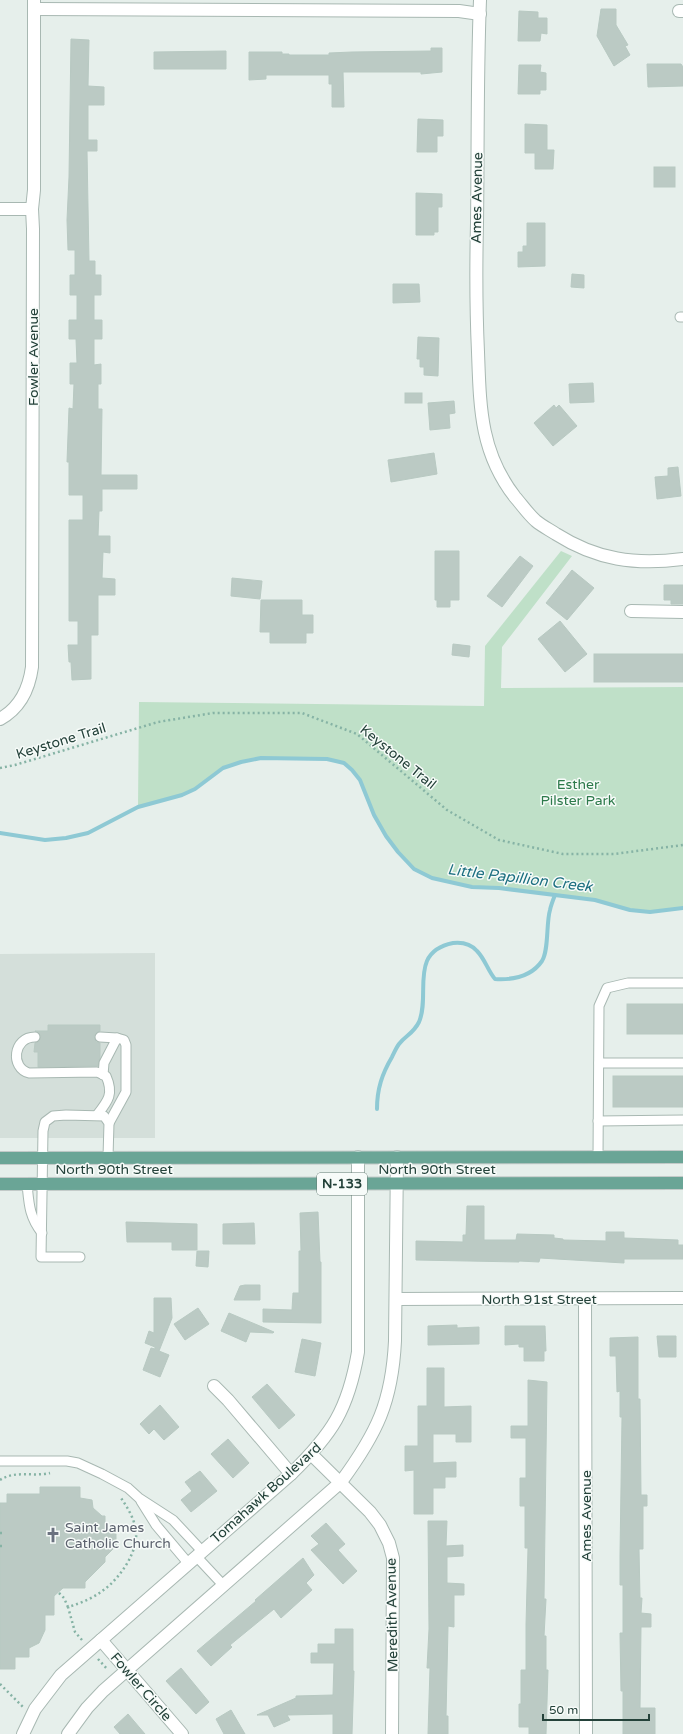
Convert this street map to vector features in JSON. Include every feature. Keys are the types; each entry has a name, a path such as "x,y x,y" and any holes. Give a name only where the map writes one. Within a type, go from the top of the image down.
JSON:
{"main road":[{"name":"North 90th Street","path":"0,1158 683,1157"},
{"name":"North 90th Street","path":"0,1184 683,1183"}],"street":[{"name":"Ames Avenue","path":"480,0 476,307 480,395 487,445 497,470 505,484 528,514 536,521 570,543 612,559 634,561 683,559"},
{"path":"34,4 253,5 459,11 480,14"},
{"name":"Fowler Avenue","path":"0,719 14,709 26,691 32,668 34,237 32,209 34,190 34,4"},
{"path":"0,209 32,209"},
{"path":"632,611 683,612"},
{"name":"Tomahawk Boulevard","path":"23,1734 47,1692 61,1675 290,1474 325,1439 334,1425 348,1395 354,1377 358,1352 358,1157"},
{"path":"68,1734 87,1708 116,1680 341,1482 371,1439 388,1394 394,1369 396,1299 396,1157"},
{"name":"North 91st Street","path":"396,1299 683,1298"},
{"name":"Ames Avenue","path":"585,1299 586,1734"},
{"path":"214,1386 228,1400 290,1474"},
{"name":"Meredith Avenue","path":"311,1454 370,1512 380,1525 388,1542 392,1558 392,1734"},
{"name":"Fowler Circle","path":"101,1640 182,1734"}],"lane":[{"path":"598,1157 599,1006 607,988 628,983 683,983"},
{"path":"35,1037 28,1037 22,1041 18,1048 17,1057 19,1065 23,1071 29,1073 97,1072 106,1076 110,1084 110,1095 107,1102 97,1115"},
{"path":"100,1037 124,1040 126,1045 126,1092 109,1123 108,1157"},
{"path":"103,1075 104,1063 117,1038"},
{"path":"599,1063 683,1063"},
{"path":"80,1257 42,1257 42,1158 44,1122 53,1116 97,1115 104,1116 109,1123"},
{"path":"598,1121 683,1120"},
{"path":"27,1184 29,1209 34,1222 42,1233"},
{"path":"0,1461 67,1461 78,1463 116,1480 173,1520 195,1556"},
{"path":"0,1465 10,1461"},
{"path":"140,1498 156,1525 195,1556 224,1586"}],"path":[{"name":"Keystone Trail","path":"0,768 15,765 158,722 213,713 302,713 357,734 447,810 499,840 563,854 614,854 683,845"},
{"path":"0,1480 6,1476 53,1473"},
{"path":"68,1607 78,1604 108,1587 120,1574 132,1554 136,1544 135,1525 127,1508 119,1496"},
{"path":"59,1593 64,1598 68,1607 76,1632 116,1680"},
{"path":"0,1684 18,1703 33,1715"}],"shaded area":[{"path":"155,953 155,1138 0,1138 0,954"}],"green space":[{"name":"Esther Pilster Park","path":"561,551 572,556 502,647 501,688 683,687 683,908 650,912 630,910 595,900 499,888 472,887 432,878 414,869 398,852 386,836 374,815 360,780 352,770 344,763 327,759 261,758 241,762 223,768 195,789 182,795 138,807 139,702 484,706 485,646"}],"building":[{"path":"601,9 616,9 616,25 628,45 625,46 630,55 614,66 597,36"},
{"path":"519,11 538,12 538,18 547,18 547,34 541,33 540,41 518,41"},
{"path":"71,39 89,40 88,86 104,87 104,105 88,105 88,140 97,140 97,151 87,151 89,261 95,261 95,275 101,275 101,295 94,295 94,320 102,320 102,339 94,339 94,365 101,364 101,384 98,384 98,409 102,409 101,475 137,475 137,489 102,489 102,511 99,511 98,536 110,536 110,553 103,552 102,578 115,579 115,595 98,595 98,635 91,635 91,679 72,680 68,645 78,645 78,621 69,621 69,520 83,520 83,495 69,495 69,462 67,462 69,408 73,409 74,384 70,384 70,363 77,363 76,339 69,339 69,320 77,320 77,295 70,295 70,275 75,275 75,250 68,250 67,220"},
{"path":"431,48 442,48 442,72 421,74 421,72 343,72 344,107 332,107 332,84 329,84 329,75 266,75 266,79 249,80 249,52 282,52 282,54 289,55 329,55 329,53 352,52 431,51"},
{"path":"226,51 226,69 154,69 154,52"},
{"path":"647,64 681,64 683,67 683,86 648,87"},
{"path":"519,65 541,65 540,72 546,73 546,90 540,90 540,94 518,94"},
{"path":"418,119 443,120 443,136 437,136 437,152 417,152"},
{"path":"525,124 547,125 547,150 554,150 553,169 535,169 535,153 525,153"},
{"path":"654,167 675,167 675,187 654,187"},
{"path":"416,193 442,194 442,207 438,207 438,232 434,232 434,235 416,235"},
{"path":"527,223 545,223 545,266 518,267 518,252 523,252 523,246 527,246"},
{"path":"572,274 584,275 584,288 571,287"},
{"path":"393,284 419,284 420,302 393,303"},
{"path":"418,337 439,338 438,376 424,375 424,367 420,367 420,359 417,359"},
{"path":"593,383 594,402 570,403 569,384"},
{"path":"405,393 422,393 422,403 405,403"},
{"path":"454,401 455,413 449,414 450,428 430,430 428,403"},
{"path":"554,405 556,408 559,405 577,426 553,446 534,423"},
{"path":"434,453 437,474 391,482 388,460"},
{"path":"678,467 681,496 657,499 655,477 668,476 668,468"},
{"path":"435,551 459,551 459,600 450,600 450,607 437,607 437,600 435,600"},
{"path":"520,556 533,566 502,607 487,596"},
{"path":"572,570 594,588 567,620 546,603"},
{"path":"232,578 262,581 260,599 231,596"},
{"path":"664,585 683,585 683,604 671,604 671,600 664,600"},
{"path":"261,600 302,600 302,615 313,615 313,633 306,633 306,643 270,643 270,632 260,632"},
{"path":"560,621 587,654 565,672 538,639"},
{"path":"453,644 470,646 469,657 452,655"},
{"path":"594,654 683,654 683,682 594,682"},
{"path":"627,1004 683,1004 683,1034 627,1034"},
{"path":"48,1025 100,1025 100,1031 94,1036 96,1042 100,1043 100,1057 98,1066 38,1067 38,1052 34,1052 35,1043 39,1041 41,1036 35,1031 48,1031"},
{"path":"613,1076 683,1076 683,1107 613,1107"},
{"path":"467,1206 484,1206 484,1240 516,1240 517,1234 554,1235 554,1238 563,1240 606,1241 606,1232 624,1232 624,1238 678,1240 678,1245 683,1245 683,1259 624,1259 624,1263 540,1258 539,1262 416,1260 416,1241 463,1242 463,1235 466,1235"},
{"path":"318,1212 321,1262 321,1323 263,1322 263,1309 292,1310 293,1293 299,1293 299,1251 301,1251 300,1213"},
{"path":"126,1222 197,1224 197,1250 172,1250 172,1242 127,1242"},
{"path":"254,1223 255,1244 223,1244 223,1224"},
{"path":"197,1251 209,1251 208,1267 196,1266"},
{"path":"260,1285 260,1300 234,1300 240,1286"},
{"path":"154,1298 171,1298 172,1318 159,1351 169,1355 160,1377 143,1370 151,1348 155,1349 155,1347 145,1343 149,1331 154,1333"},
{"path":"198,1308 209,1324 185,1340 174,1324"},
{"path":"229,1313 274,1332 250,1332 246,1342 221,1331"},
{"path":"457,1325 457,1328 479,1327 479,1344 428,1345 428,1326"},
{"path":"505,1326 545,1326 546,1351 544,1351 544,1361 524,1361 524,1347 519,1347 519,1344 505,1345"},
{"path":"657,1336 676,1336 676,1357 659,1357"},
{"path":"638,1337 641,1495 647,1495 647,1506 643,1506 643,1549 639,1549 640,1598 642,1598 641,1613 651,1614 651,1627 641,1627 640,1708 655,1708 655,1734 623,1734 623,1691 621,1691 620,1633 623,1633 623,1585 620,1585 622,1417 620,1417 620,1391 617,1392 616,1356 610,1356 610,1338"},
{"path":"302,1339 321,1343 315,1376 295,1372"},
{"path":"427,1368 444,1368 444,1407 471,1406 471,1442 456,1442 456,1434 433,1434 433,1463 456,1462 456,1477 445,1477 445,1488 433,1488 433,1514 414,1514 414,1470 405,1471 405,1446 418,1446 418,1406 427,1406"},
{"path":"528,1380 547,1382 544,1599 546,1599 544,1636 546,1636 546,1670 548,1670 546,1734 529,1734 529,1727 519,1727 521,1670 526,1670 528,1548 525,1548 525,1506 520,1506 520,1478 526,1478 526,1438 511,1438 511,1426 528,1426"},
{"path":"267,1384 295,1415 279,1429 252,1397"},
{"path":"160,1405 179,1427 164,1440 154,1429 149,1434 140,1424"},
{"path":"228,1439 249,1463 233,1478 211,1454"},
{"path":"200,1471 217,1491 191,1512 181,1500 192,1491 185,1482"},
{"path":"40,1487 80,1487 80,1498 92,1500 93,1508 102,1516 105,1516 105,1523 116,1534 116,1546 105,1557 105,1562 85,1582 85,1588 63,1588 54,1596 54,1615 45,1615 45,1630 39,1643 29,1648 29,1657 15,1657 15,1669 0,1669 0,1503 7,1503 7,1494 40,1494"},
{"path":"428,1521 447,1521 446,1546 463,1545 463,1556 447,1557 447,1583 464,1584 464,1595 454,1595 454,1627 448,1626 446,1716 448,1716 448,1734 428,1734 430,1668 427,1668 429,1629"},
{"path":"326,1523 345,1544 338,1550 357,1571 343,1584 311,1550 319,1544 311,1536"},
{"path":"303,1558 314,1575 306,1583 312,1590 281,1618 274,1609 230,1645 232,1647 211,1666 197,1651 256,1601 255,1600"},
{"path":"335,1629 353,1629 354,1671 352,1734 333,1734 333,1714 287,1715 290,1720 274,1727 268,1715 257,1715 296,1698 296,1696 333,1695 334,1663 311,1663 311,1653 318,1653 318,1644 335,1644"},
{"path":"181,1668 209,1702 196,1714 166,1681"},
{"path":"231,1710 245,1734 224,1734 216,1719"},
{"path":"128,1714 145,1734 120,1734 114,1727"}],"waterway":[{"name":"Little Papillion Creek","path":"0,833 45,840 66,838 88,833 138,807 182,795 195,789 223,768 241,762 261,758 327,759 344,763 352,770 360,780 374,815 386,836 398,852 414,869 432,878 472,887 499,888 595,900 630,910 650,912 683,908"},
{"path":"377,1109 379,1088 385,1069 399,1044 419,1022 422,1011 424,975 430,955 439,948 453,943 463,943 472,946 477,951 495,979 508,979 527,974 538,966 544,956 547,943 549,915 555,895"}],"place":[{"name":"Saint James Catholic Church","path":"53,1535"}]}
